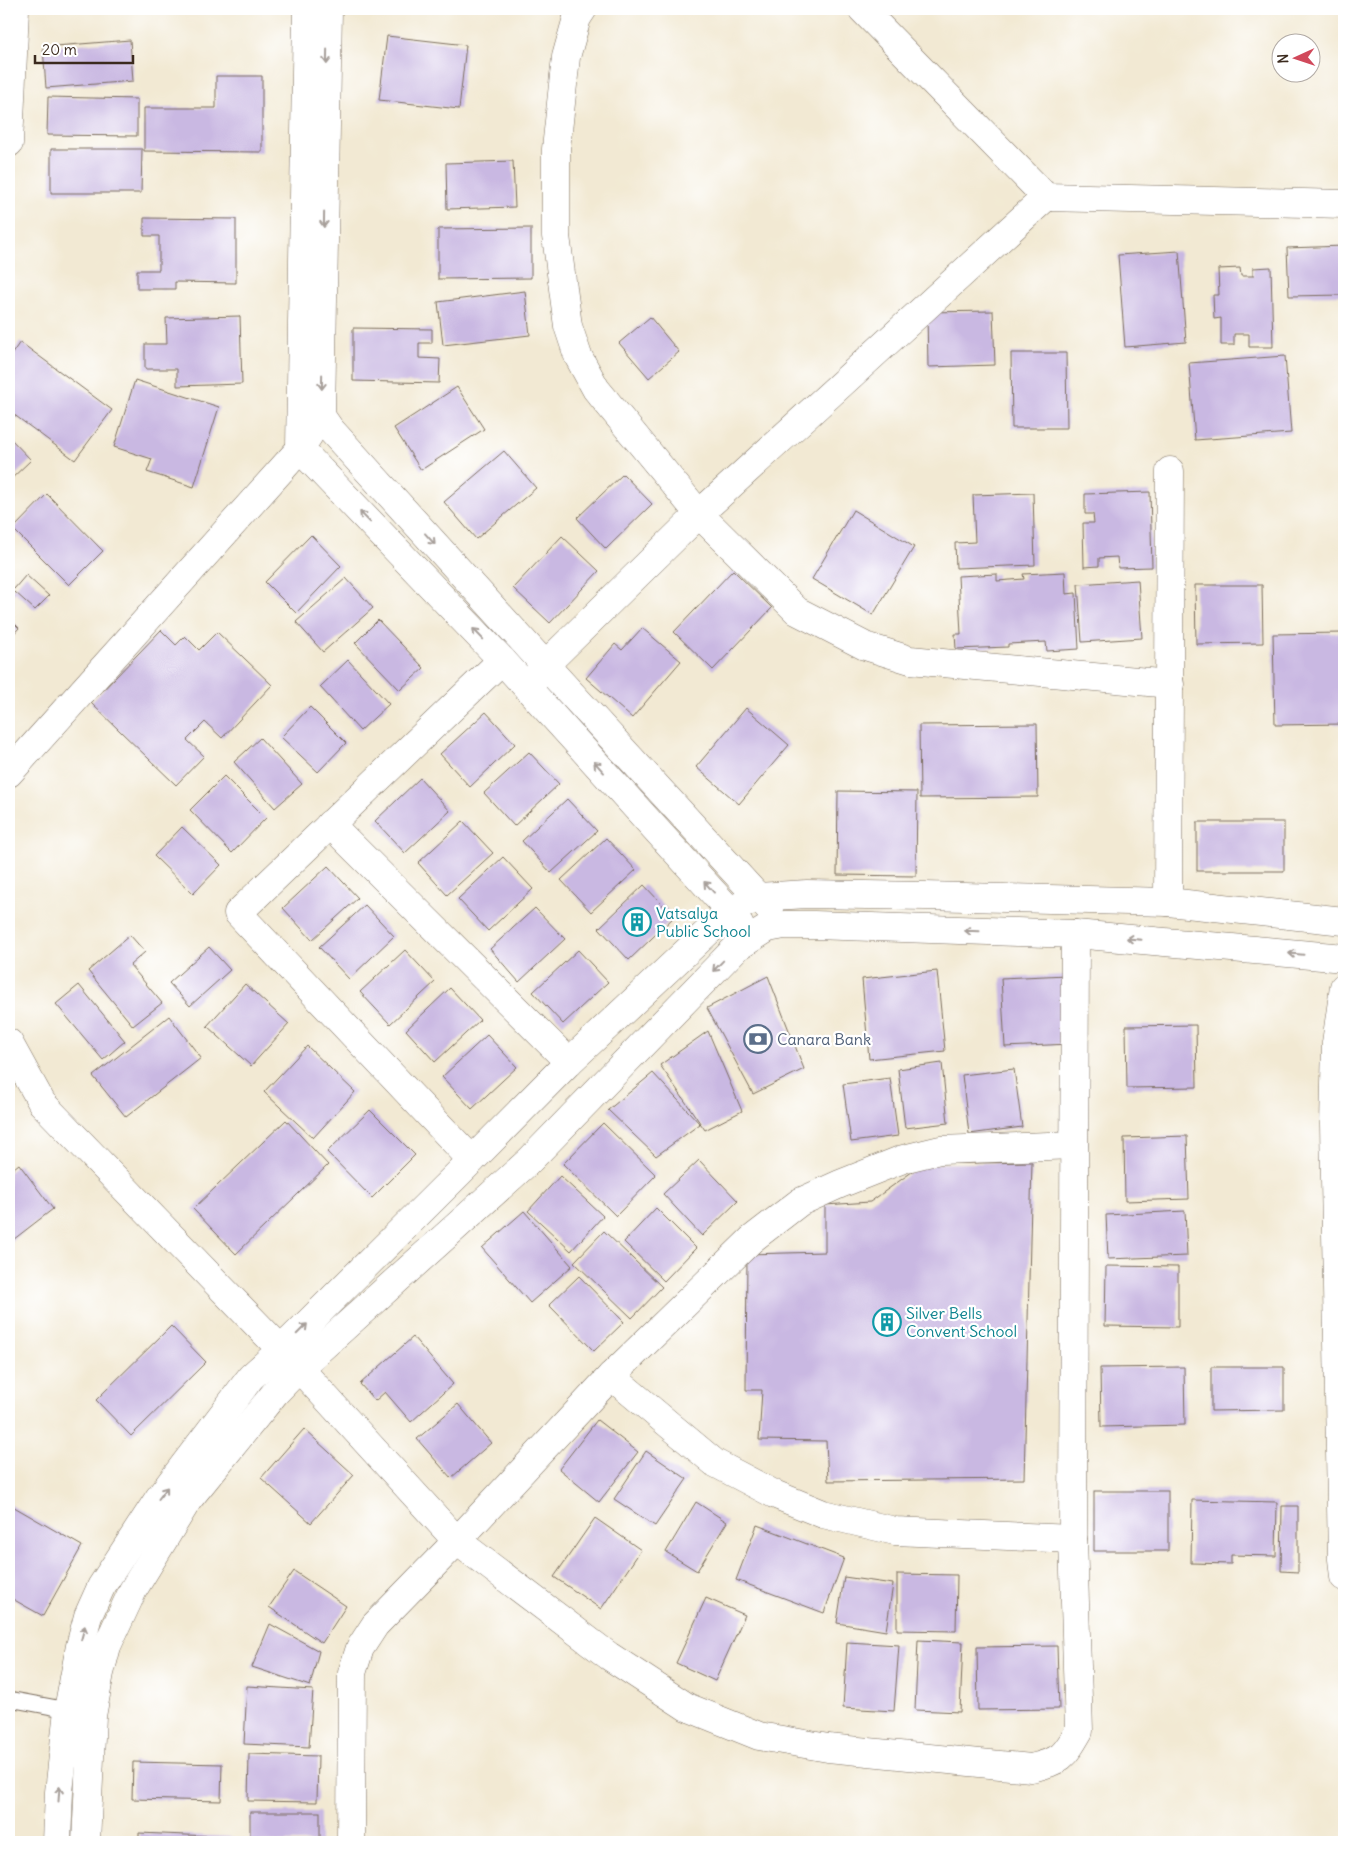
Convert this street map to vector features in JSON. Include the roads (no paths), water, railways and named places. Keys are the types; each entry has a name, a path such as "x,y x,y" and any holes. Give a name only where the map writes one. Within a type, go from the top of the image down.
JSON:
{"street":[{"path":"9,143 15,9"},
{"path":"307,9 300,449 528,688 730,911 749,939"},
{"path":"9,774 300,449 321,416 328,9"},
{"path":"583,9 577,18 566,57 556,149 556,236 568,326 578,356 596,389 699,514 797,611 865,646 910,660 1170,684"},
{"path":"862,9 1046,197"},
{"path":"528,688 545,665 699,514 1046,197 1344,204"},
{"path":"321,416 545,665 784,925"},
{"path":"1168,902 1170,471"},
{"path":"472,1160 238,913 502,660"},
{"path":"330,824 569,1062"},
{"path":"86,1842 92,1716 107,1646 132,1590 188,1500 275,1394 290,1359 472,1160 569,1062 730,911 758,897 807,894 876,895 1168,902 1344,921"},
{"path":"57,1842 59,1792 68,1710 88,1616 101,1587 158,1498 251,1377 290,1359 529,1160 736,948 749,939 768,928 784,925 1075,934 1344,958"},
{"path":"9,1043 42,1103 290,1359 457,1541 609,1656 687,1707 759,1736 828,1748 1031,1768 1054,1762 1068,1751 1079,1731 1074,1539 1075,934"},
{"path":"1344,987 1336,1043 1334,1124 1344,1577"},
{"path":"351,1842 352,1672 360,1648 375,1625 457,1541 611,1376 752,1239 800,1202 903,1159 940,1150 1074,1145"},
{"path":"611,1376 715,1463 774,1494 823,1514 895,1531 1074,1539"}],"lane":[{"path":"9,1699 68,1710"}],"place":[{"name":"Vatsalya Public School","path":"637,922"},
{"name":"Canara Bank","path":"758,1039"},
{"name":"Silver Bells Convent School","path":"887,1322"}]}
